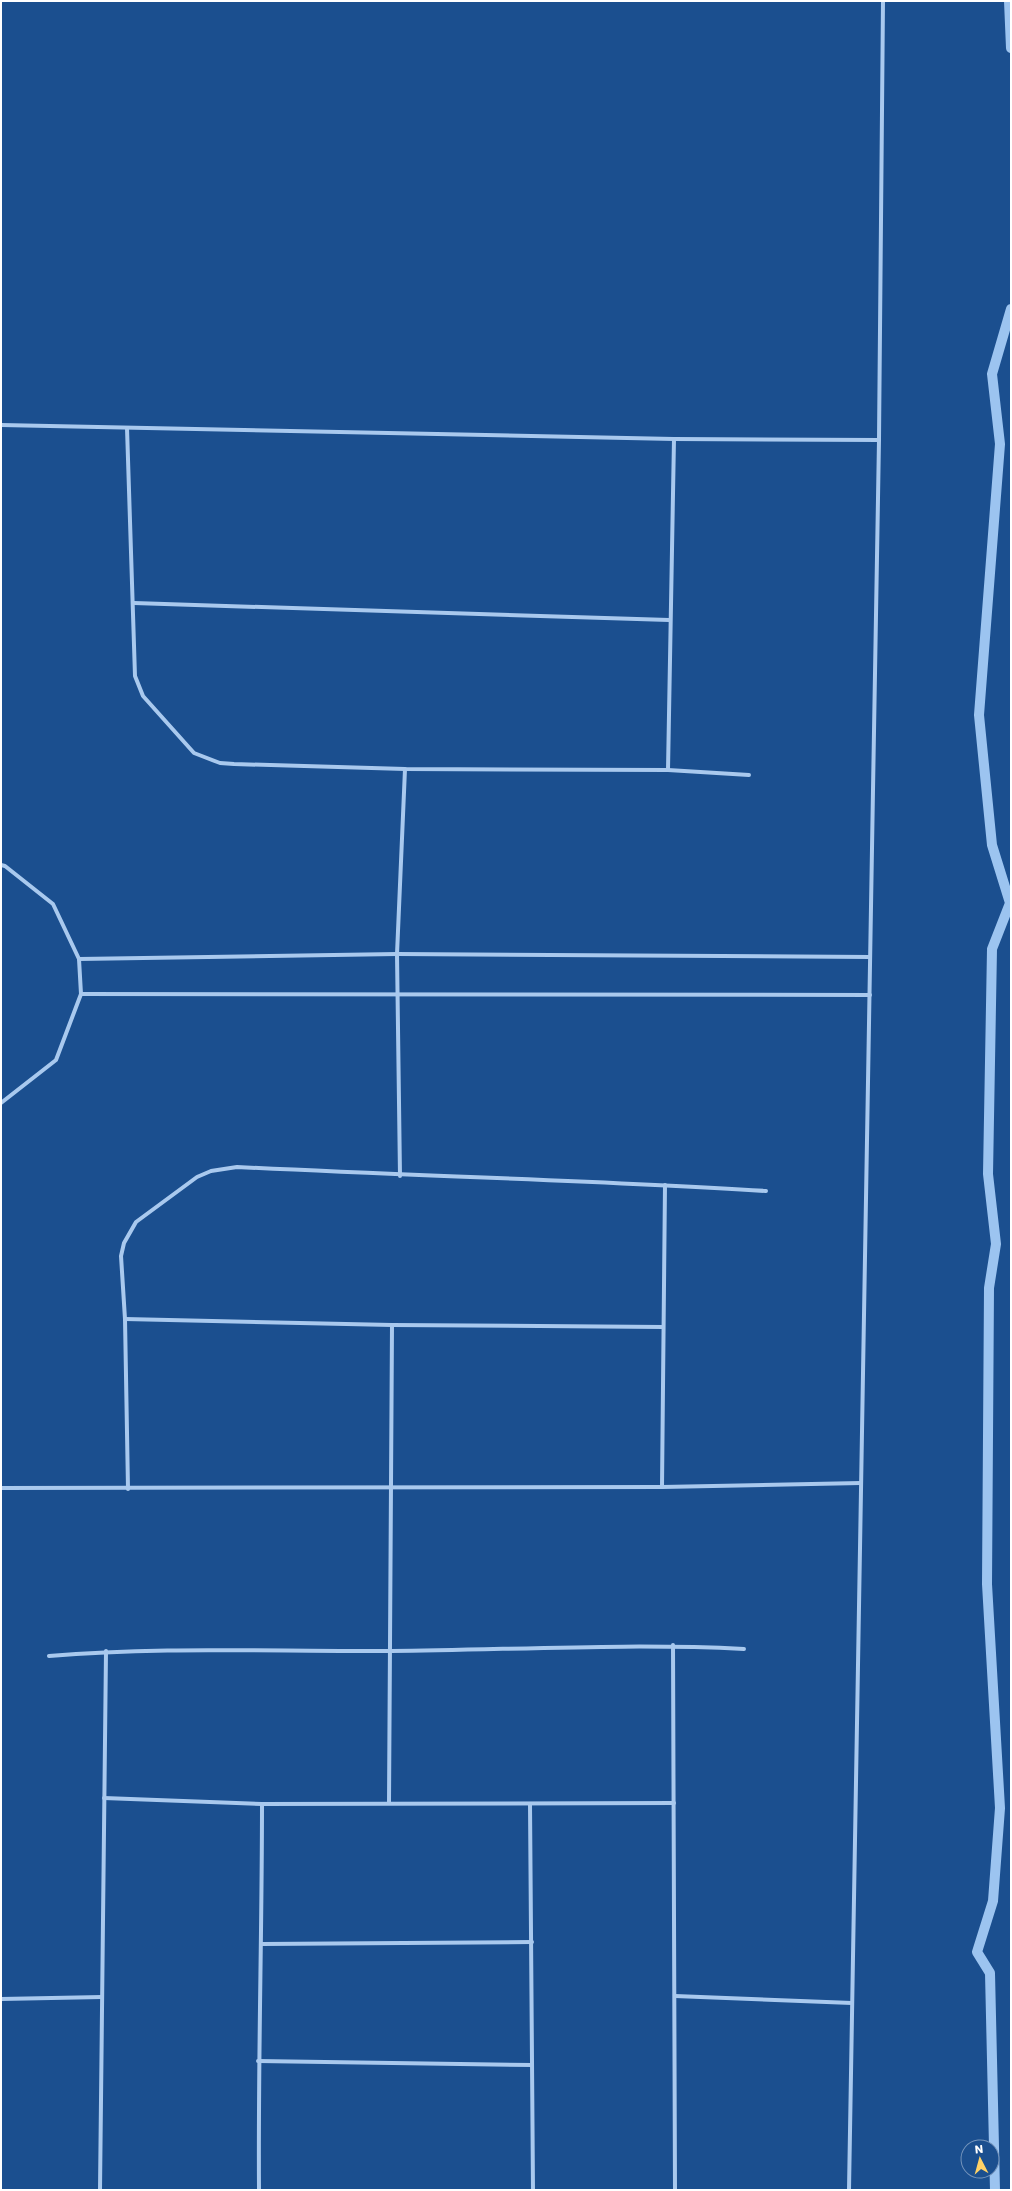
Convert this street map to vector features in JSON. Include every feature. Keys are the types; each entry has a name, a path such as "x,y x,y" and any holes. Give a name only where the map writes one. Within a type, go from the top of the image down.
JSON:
{"street":[{"path":"849,2190 879,440 883,1"},
{"path":"1,426 674,439 879,440"},
{"path":"127,428 134,603 135,676 143,696 194,753 220,763 405,769 668,770 749,775"},
{"path":"668,770 669,620 674,439"},
{"path":"134,603 669,620"},
{"path":"400,1176 397,954 405,769"},
{"path":"1,865 5,866 53,904 79,959 81,994 56,1060 1,1103"},
{"path":"79,959 397,954 870,957"},
{"path":"81,994 870,996"},
{"path":"128,1489 125,1319 121,1256 129,1231 136,1222 197,1177 211,1171 238,1167 400,1176 665,1185 766,1191"},
{"path":"662,1487 665,1185"},
{"path":"125,1319 392,1326 663,1327"},
{"path":"389,1803 392,1326"},
{"path":"1,1488 662,1487 861,1483"},
{"path":"673,1645 675,2190"},
{"path":"48,1656 106,1651 391,1651 673,1645 744,1649"},
{"path":"100,2190 106,1651"},
{"path":"104,1798 262,1804 674,1803"},
{"path":"259,2190 258,2061 262,1944 262,1804"},
{"path":"530,1804 533,2190"},
{"path":"262,1944 532,1942"},
{"path":"675,1996 852,2003"},
{"path":"1,1999 102,1997"},
{"path":"258,2061 532,2065"}],"waterway":[{"path":"1009,1 1011,48"},
{"path":"995,2190 990,1973 977,1952 993,1901 1000,1808 987,1584 989,1288 996,1244 988,1174 992,949 1010,903 992,845 979,715 1000,444 992,374 1011,309"}]}
